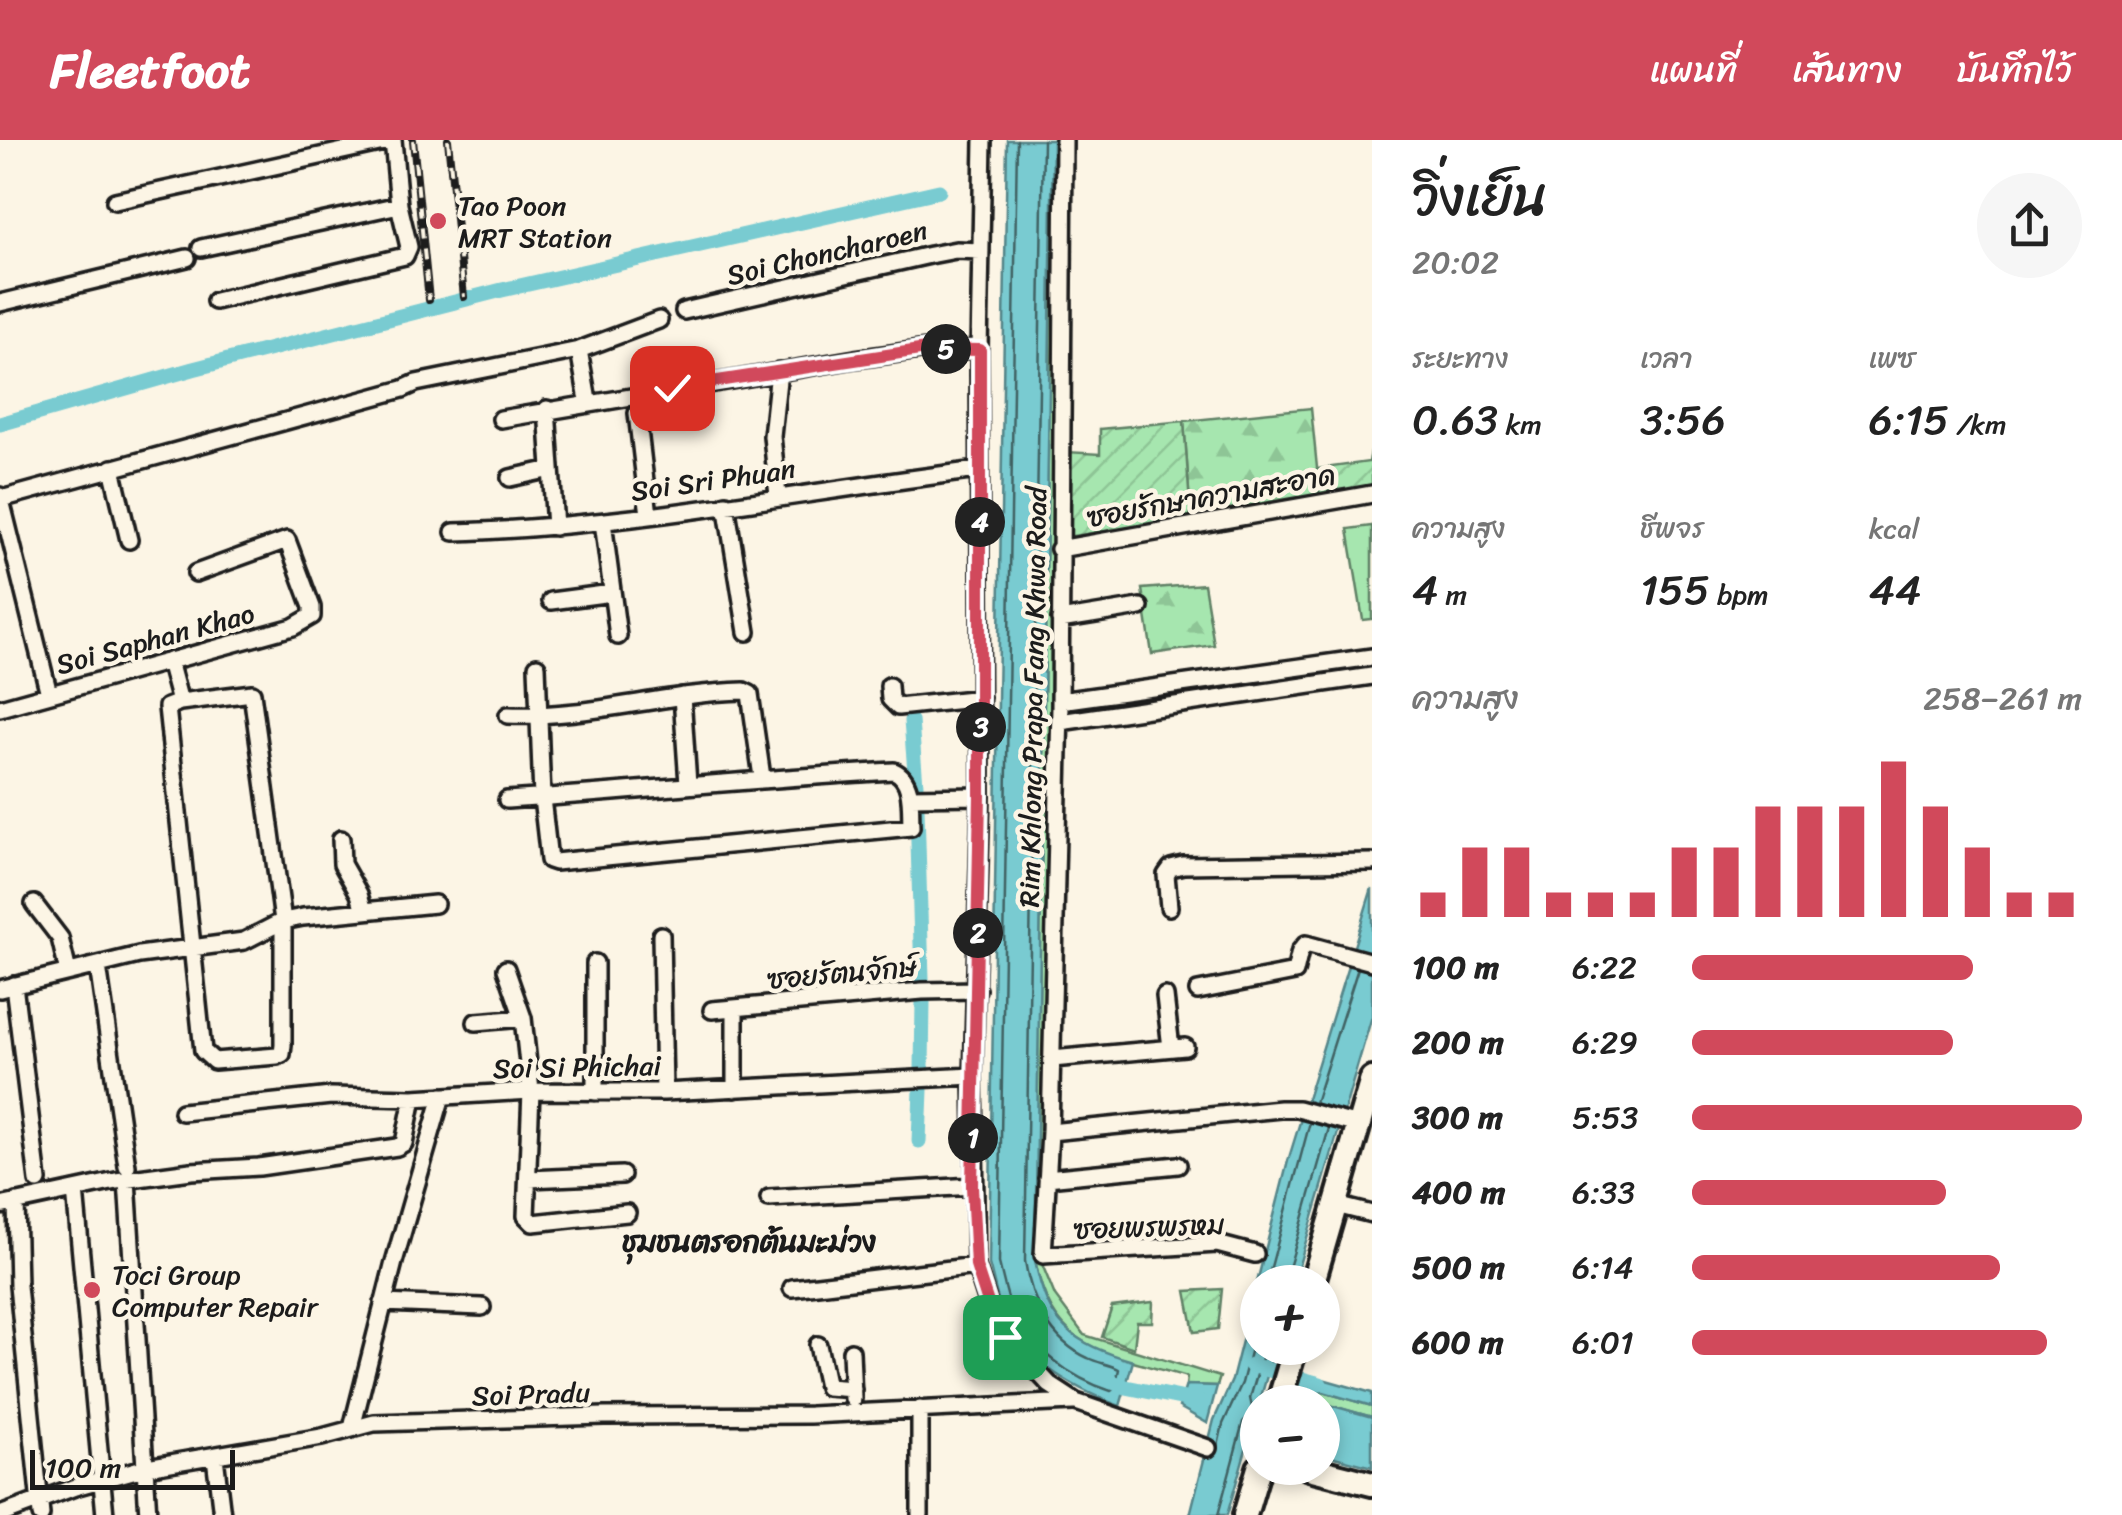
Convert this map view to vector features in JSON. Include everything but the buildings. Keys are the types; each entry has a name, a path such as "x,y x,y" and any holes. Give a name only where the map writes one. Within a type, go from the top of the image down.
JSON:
{"main road":[{"path":"1319,1265 1372,1080"},
{"path":"1340,1476 1372,1484"},
{"path":"1245,1515 1254,1485"}],"street":[{"path":"114,200 393,140 399,205 409,246 405,256 216,301"},
{"path":"984,140 980,796 972,1186 976,1266 993,1318 1016,1352 1050,1385 1076,1402 1208,1448"},
{"name":"Rim Khlong Prapa Fang Khwa Road","path":"1044,1255 1060,722 1064,140"},
{"path":"0,303 399,205"},
{"name":"Soi Choncharoen","path":"684,311 930,255 981,251"},
{"path":"50,694 0,497 437,378 579,350 660,320"},
{"path":"502,419 926,349 980,350"},
{"path":"579,350 586,394"},
{"path":"778,496 772,436 779,371"},
{"path":"546,409 555,528"},
{"path":"638,413 649,515"},
{"path":"112,468 129,540"},
{"path":"510,478 552,469"},
{"name":"Soi Sri Phuan","path":"454,532 555,528 979,470"},
{"name":"ซอยรักษาความสะอาด","path":"1060,548 1372,494"},
{"path":"726,504 747,632"},
{"path":"603,522 618,636"},
{"name":"Soi Saphan Khao","path":"0,708 293,627 312,616 290,544 283,540 196,573"},
{"path":"551,601 612,593"},
{"path":"1060,620 1140,607"},
{"path":"1060,701 1372,657"},
{"path":"169,661 180,702"},
{"path":"507,800 542,798 762,778 894,771 906,781 911,828 555,862 546,856 542,798 538,716 537,666"},
{"path":"1060,722 1372,676"},
{"path":"889,686 890,699 902,707 981,698"},
{"path":"508,715 538,716 738,691 750,694 762,778"},
{"path":"252,693 283,921 283,1046 282,1054 277,1056 222,1061 204,1055 167,707 180,702 252,693"},
{"path":"682,696 688,784"},
{"path":"910,797 980,796"},
{"path":"341,839 342,864 364,912"},
{"path":"1169,907 1166,875 1170,868 1183,865 1372,862"},
{"path":"34,904 60,938 68,972"},
{"path":"38,1181 7,987 190,947 244,941 283,921 436,904"},
{"path":"661,935 664,1092"},
{"path":"1198,991 1295,972 1300,951 1306,944 1372,962"},
{"path":"595,963 595,1092"},
{"path":"98,966 127,1173 148,1515"},
{"path":"506,969 523,1018 531,1091 526,1216 533,1223 627,1213"},
{"name":"ซอยรัตนจักษ์","path":"712,1010 922,991 977,990"},
{"path":"1052,1059 1178,1048 1164,996"},
{"path":"734,1089 736,1008"},
{"path":"476,1022 523,1018"},
{"name":"Soi Si Phichai","path":"182,1112 331,1096 664,1092 973,1076"},
{"path":"352,1428 442,1096"},
{"path":"40,1508 8,1204 74,1190 127,1173 259,1167 397,1148 404,1144 413,1098"},
{"path":"1050,1132 1301,1110 1356,1132"},
{"path":"1048,1178 1178,1166"},
{"path":"530,1178 622,1174"},
{"path":"769,1198 972,1186"},
{"path":"74,1190 105,1515"},
{"path":"1336,1205 1372,1214"},
{"name":"ซอยพรพรหม","path":"1044,1255 1217,1244 1255,1254"},
{"path":"792,1288 976,1266"},
{"path":"383,1304 482,1307"},
{"path":"818,1345 826,1386 853,1389"},
{"path":"852,1351 854,1412"},
{"name":"Soi Pradu","path":"4,1511 40,1508 102,1480 147,1467 392,1423 854,1412 1076,1402"},
{"path":"920,1409 920,1515"},
{"path":"215,1457 222,1515"}],"green space":[{"path":"1053,140 1059,140 1055,607 1042,1264 1055,1296 1084,1335 1220,1377 1217,1386 1186,1385 1187,1377 1088,1345 1055,1314 1043,1291 1035,1260"},
{"path":"1311,408 1320,498 1191,519 1184,421"},
{"path":"1184,421 1191,519 1066,537 1067,452 1100,454 1100,429"},
{"path":"1372,446 1372,490 1320,498 1317,469 1369,462"},
{"path":"1372,526 1372,619 1363,620 1348,529"},
{"path":"1204,584 1214,645 1152,654 1142,589"},
{"path":"1222,1289 1218,1329 1194,1332 1186,1291"},
{"path":"1153,1302 1152,1322 1137,1322 1134,1348 1102,1337 1112,1307"},
{"path":"1340,1397 1372,1406 1372,1417 1340,1408"}],"water":[{"path":"1007,140 1053,140 1035,1260 1047,1301 1066,1328 1094,1347 1133,1361 1120,1406 1069,1382 1025,1348 1004,1317 989,1264"},
{"path":"1372,888 1372,1016 1299,1265 1261,1265 1288,1161"},
{"path":"1240,1349 1240,1365 1270,1365 1264,1385 1240,1385 1240,1470 1227,1515 1190,1515 1214,1420 1232,1380"},
{"path":"1305,1374 1372,1393 1372,1406 1340,1397 1340,1385 1302,1385"},
{"path":"1186,1385 1217,1386 1207,1423 1179,1407"},
{"path":"1340,1408 1372,1417 1372,1467 1340,1459"}],"waterway":[{"path":"0,424 193,369 502,290 939,191"},
{"path":"911,721 916,785"},
{"path":"917,808 922,979"},
{"path":"922,1068 923,1002"},
{"path":"919,1141 921,1090"},
{"path":"1251,1365 1320,1384"},
{"path":"1110,1381 1200,1402"}],"railway":[{"path":"413,140 429,300"},
{"path":"448,140 464,297"}],"place":[{"name":"Tao Poon MRT Station","path":"438,221"},
{"name":"Toci Group Computer Repair","path":"92,1290"}],"district":[{"name":"ชุมชนตรอกต้นมะม่วง","path":"749,1242"}],"route":[{"path":"672,388 926,349 980,350 980,796 972,1186 976,1266 993,1318 1005,1337"}]}
